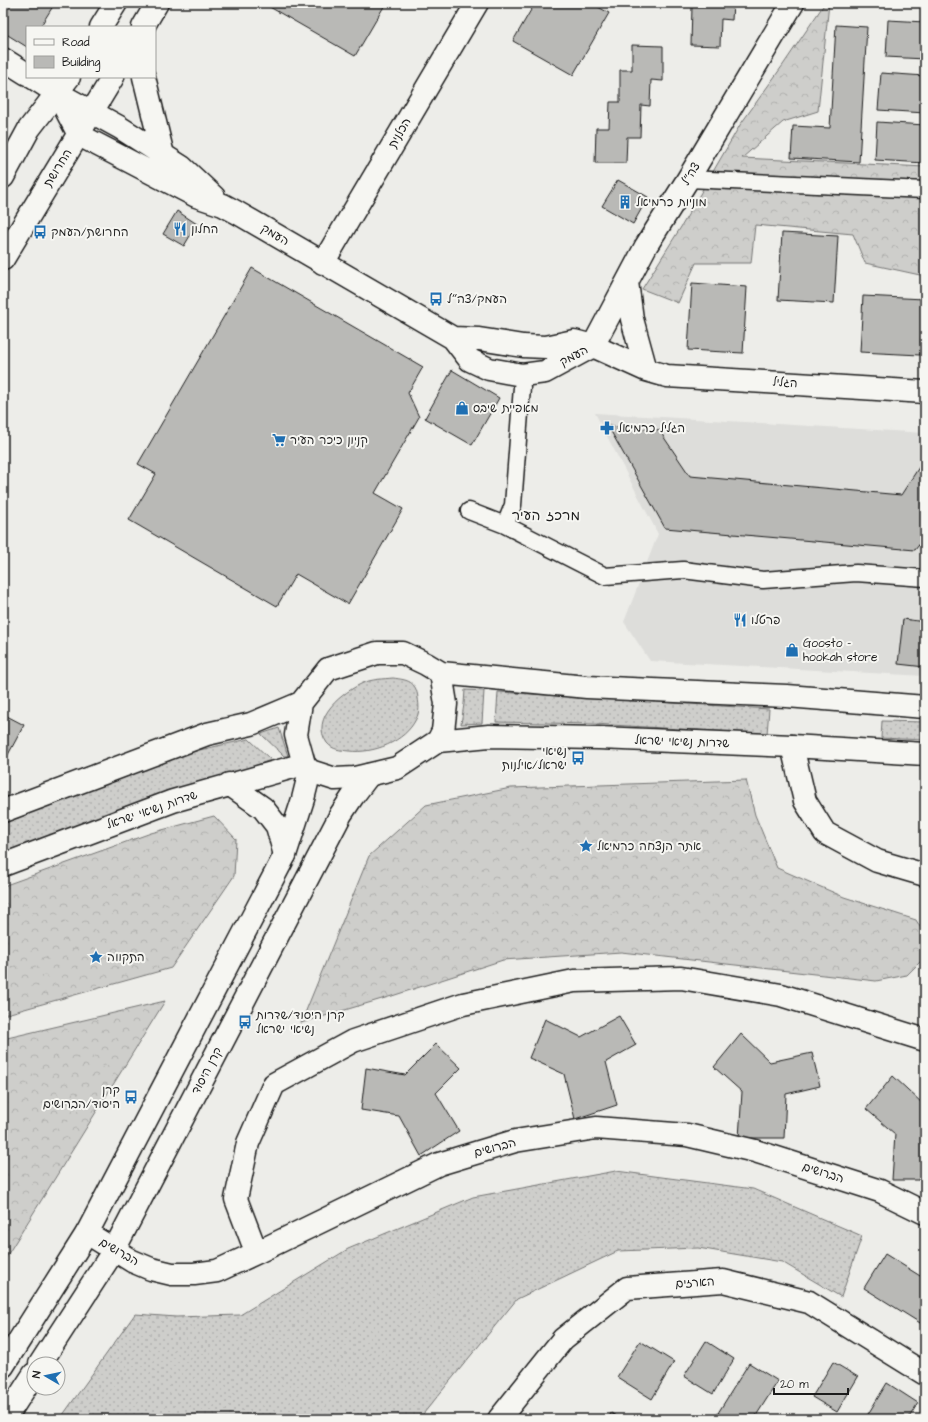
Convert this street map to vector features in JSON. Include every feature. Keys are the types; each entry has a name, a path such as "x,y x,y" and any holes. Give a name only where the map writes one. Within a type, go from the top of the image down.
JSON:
{"street":[{"path":"102,26 116,3"},
{"path":"144,26 157,3"},
{"name":"הכלנית","path":"323,263 477,3"},
{"name":"צה״ל","path":"593,346 646,246 688,179 793,3"},
{"path":"3,58 26,73"},
{"name":"העמק","path":"36,78 63,85 93,111 182,167 223,205"},
{"name":"החרושת","path":"3,259 112,78"},
{"path":"144,78 163,155"},
{"path":"63,85 79,135"},
{"path":"3,177 29,128 63,85"},
{"name":"העמק","path":"79,135 196,196 223,205 453,338 470,360 489,369 522,375 545,372 593,346"},
{"path":"688,179 925,190"},
{"path":"627,282 632,319 646,370"},
{"name":"העמק","path":"453,338 479,339 523,346 546,347 574,341 593,346"},
{"name":"הגליל","path":"593,346 646,370 667,376 925,392"},
{"path":"505,525 513,505 522,387"},
{"path":"469,511 505,525 605,576 683,570 763,580 856,573 925,578"},
{"path":"3,811 208,734 251,724 301,703 328,669 377,653 403,653 441,673 587,687 787,696 925,707"},
{"path":"307,768 335,779 355,778 397,768 438,741 443,730 446,704 441,673"},
{"path":"3,1366 87,1233 285,856 303,799 307,768 296,735 301,703"},
{"name":"שדרות נשיאי ישראל","path":"438,741 489,736 599,738 792,746 925,754"},
{"path":"792,746 805,801 825,833 877,861 925,876"},
{"name":"שדרות נשיאי ישראל","path":"3,865 173,801 229,784 307,768"},
{"name":"קרן היסוד","path":"45,1356 114,1250 341,814 369,775"},
{"path":"229,784 263,808 277,826 285,856"},
{"path":"258,1252 236,1199 248,1143 274,1084 354,1041 463,1004 574,980 681,978 781,995 925,1040"},
{"name":"הברושים","path":"87,1233 132,1261 152,1269 172,1274 194,1274 217,1271 439,1164 515,1141 596,1128 687,1135 755,1151 880,1191 925,1213"},
{"name":"הארזים","path":"499,1419 563,1339 627,1288 723,1281 809,1302 925,1374"},
{"path":"5,1419 26,1386"}],"shaded area":[{"path":"595,413 925,433 925,676 650,661 624,622 658,534"}],"green space":[{"path":"825,3 829,3 818,111 783,122 742,158 925,167 925,268 920,275 865,263 853,234 755,225 751,263 696,263 678,303 642,289 681,227 740,125"},
{"path":"393,678 410,682 417,692 419,711 411,727 396,740 378,748 358,751 343,750 329,745 323,734 322,724 325,715 338,699 363,683"},
{"path":"465,690 484,691 482,723 461,724"},
{"path":"498,692 769,709 767,734 594,724 496,722"},
{"path":"882,721 925,722 925,740 881,738"},
{"path":"279,728 288,756 284,756 261,734"},
{"path":"249,739 271,760 3,853 3,823 195,751"},
{"path":"746,780 755,815 777,868 844,897 916,920 925,935 925,957 907,975 876,981 621,952 503,960 392,996 301,1023 369,856 426,805 511,788"},
{"path":"214,816 236,839 234,876 171,968 3,1015 3,886 151,833"},
{"path":"165,1001 3,1262 3,1039"},
{"path":"616,1171 753,1189 862,1236 841,1297 782,1262 698,1248 618,1251 517,1299 419,1419 60,1419 135,1314 176,1317 240,1315 348,1249 473,1197"}],"building":[{"path":"3,3 55,3 41,26 26,26 26,46 3,32"},
{"path":"270,3 386,3 355,56 268,6"},
{"path":"535,3 591,3 609,13 573,75 513,41"},
{"path":"704,3 733,3 732,20 721,19 720,46 691,45 692,6 704,6"},
{"path":"888,20 925,22 925,59 886,57"},
{"path":"836,25 867,27 859,162 791,158 793,126 830,128"},
{"path":"632,45 663,46 663,81 651,80 650,106 641,105 640,137 627,137 626,163 595,163 596,128 609,128 610,102 620,102 620,70 632,70"},
{"path":"881,73 925,76 925,113 878,110"},
{"path":"877,122 925,125 925,163 875,160"},
{"name":"מוניות כרמיאל","path":"618,180 648,197 633,224 602,206"},
{"name":"החלון","path":"177,211 197,224 184,246 163,234"},
{"path":"782,233 838,236 834,303 778,300"},
{"name":"קניון כיכר העיר","path":"252,268 423,367 408,393 419,417 375,493 403,509 348,604 296,574 277,606 129,520 156,474 138,464"},
{"path":"692,283 747,287 743,353 688,350"},
{"path":"863,296 924,299 920,355 860,352"},
{"name":"מאפיית שיבס","path":"452,370 499,398 472,445 425,418"},
{"path":"608,426 659,430 690,476 901,495 925,458 925,537 915,550 665,528"},
{"path":"903,619 925,622 925,667 898,664"},
{"path":"3,714 24,725 3,764"},
{"path":"619,1016 636,1045 606,1062 617,1105 575,1119 564,1074 529,1058 545,1019 581,1037"},
{"path":"741,1034 770,1062 812,1053 820,1086 786,1094 784,1138 739,1138 742,1092 714,1067"},
{"path":"436,1044 461,1068 436,1093 459,1131 421,1156 399,1116 361,1110 366,1068 405,1075"},
{"path":"893,1076 922,1103 925,1103 925,1180 892,1180 895,1134 866,1109"},
{"path":"885,1254 925,1279 925,1326 864,1288"},
{"path":"640,1341 674,1362 652,1399 617,1377"},
{"path":"706,1341 734,1359 713,1394 684,1376"},
{"path":"833,1362 858,1377 837,1412 812,1397"},
{"path":"749,1363 778,1381 754,1419 728,1419 718,1413"},
{"path":"887,1383 918,1403 908,1419 865,1419"},
{"path":"611,1413 621,1419 608,1419"}],"place":[{"name":"מוניות כרמיאל","path":"625,202"},
{"name":"החלון","path":"180,229"},
{"name":"החרושת/העמק","path":"40,232"},
{"name":"העמק/צה״ל","path":"436,299"},
{"name":"מאפיית שיבס","path":"462,408"},
{"name":"הגליל כרמיאל","path":"607,428"},
{"name":"קניון כיכר העיר","path":"279,440"},
{"name":"פרטלו","path":"740,620"},
{"name":"Goosto - hookah store","path":"792,650"},
{"name":"נשיאי ישראל/אילנות","path":"578,758"},
{"name":"אתר הנצחה כרמיאל","path":"586,846"},
{"name":"התקווה","path":"96,957"},
{"name":"קרן היסוד/שדרות נשיאי ישראל","path":"245,1022"},
{"name":"קרן היסוד/הברושים","path":"131,1097"}],"district":[{"name":"מרכז העיר","path":"546,516"}]}
